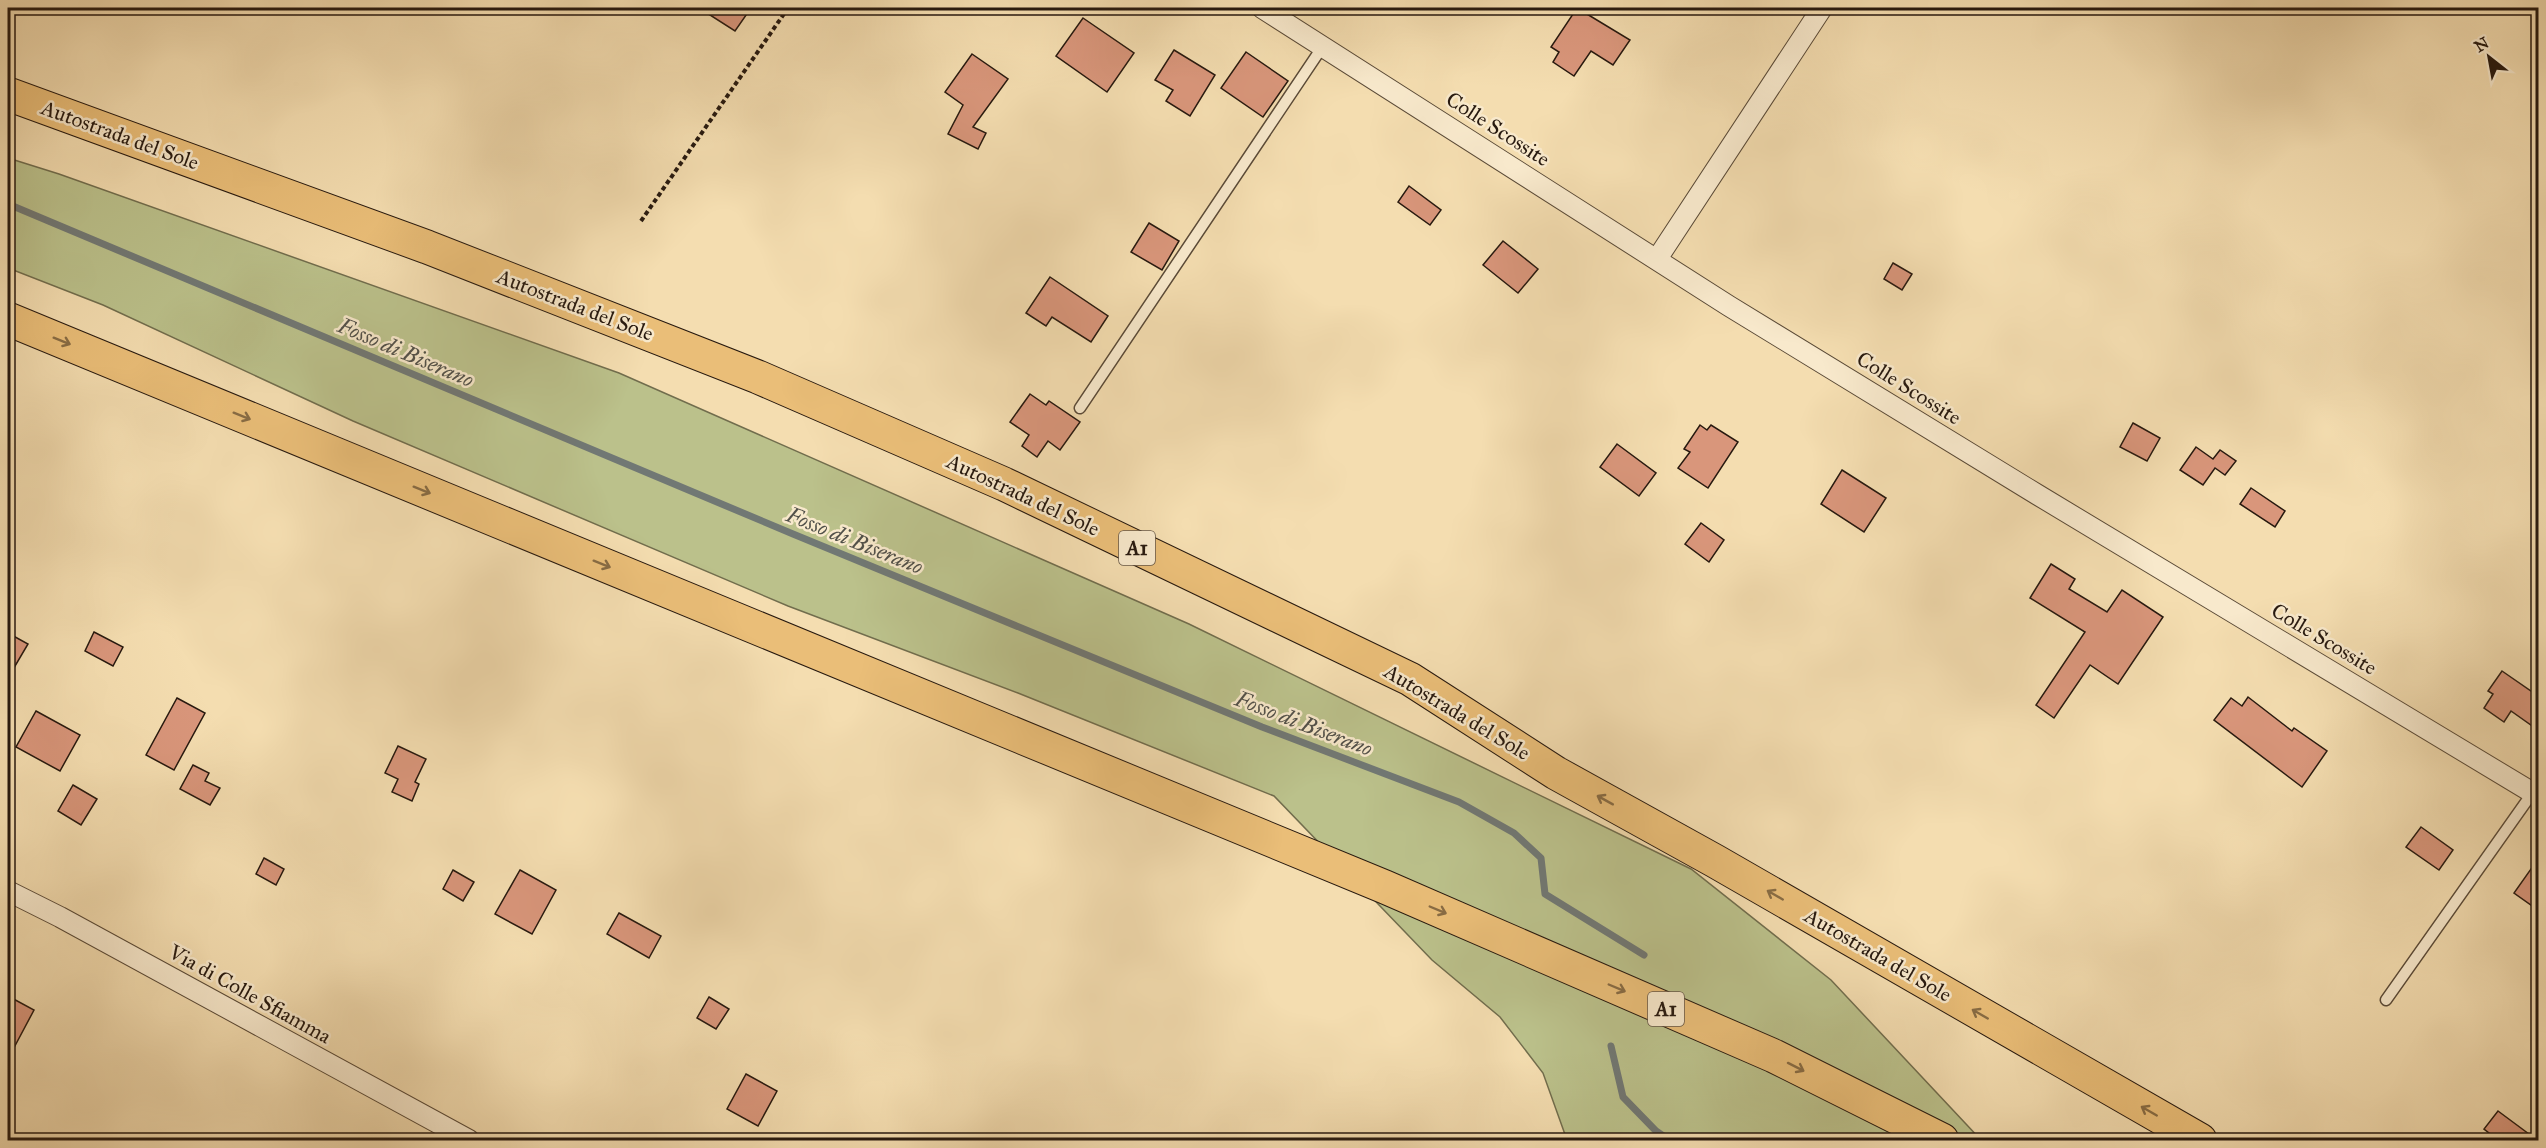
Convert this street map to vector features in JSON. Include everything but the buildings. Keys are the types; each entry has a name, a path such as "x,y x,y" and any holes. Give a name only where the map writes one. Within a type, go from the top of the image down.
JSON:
{"highway":[{"name":"Autostrada del Sole","path":"8,94 427,247 758,377 1026,494 1410,679 1556,773 1715,861 2200,1140"},
{"name":"A1","path":"8,319 1384,887 1774,1056 1942,1140"}],"street":[{"name":"Colle Scossite","path":"1262,8 1658,259 2038,495 2536,794"},
{"path":"1658,259 1822,8"},
{"name":"Via di Colle Sfiamma","path":"8,891 60,917 469,1140"}],"lane":[{"path":"1080,408 1323,46"},
{"path":"2386,1000 2536,794"}],"path":[{"path":"640,221 788,8"}],"green space":[{"path":"8,158 59,174 619,373 1189,624 1691,869 1831,980 1981,1140 1567,1140 1543,1073 1500,1017 1432,960 1274,796 1018,693 788,606 353,421 103,305 8,268"}],"waterway":[{"name":"Fosso di Biserano","path":"8,204 793,534 1262,727 1459,802 1514,833 1541,858 1545,894 1644,955"},
{"name":"Fosso di Biserano","path":"1611,1046 1623,1097 1656,1131 1669,1140"}]}
